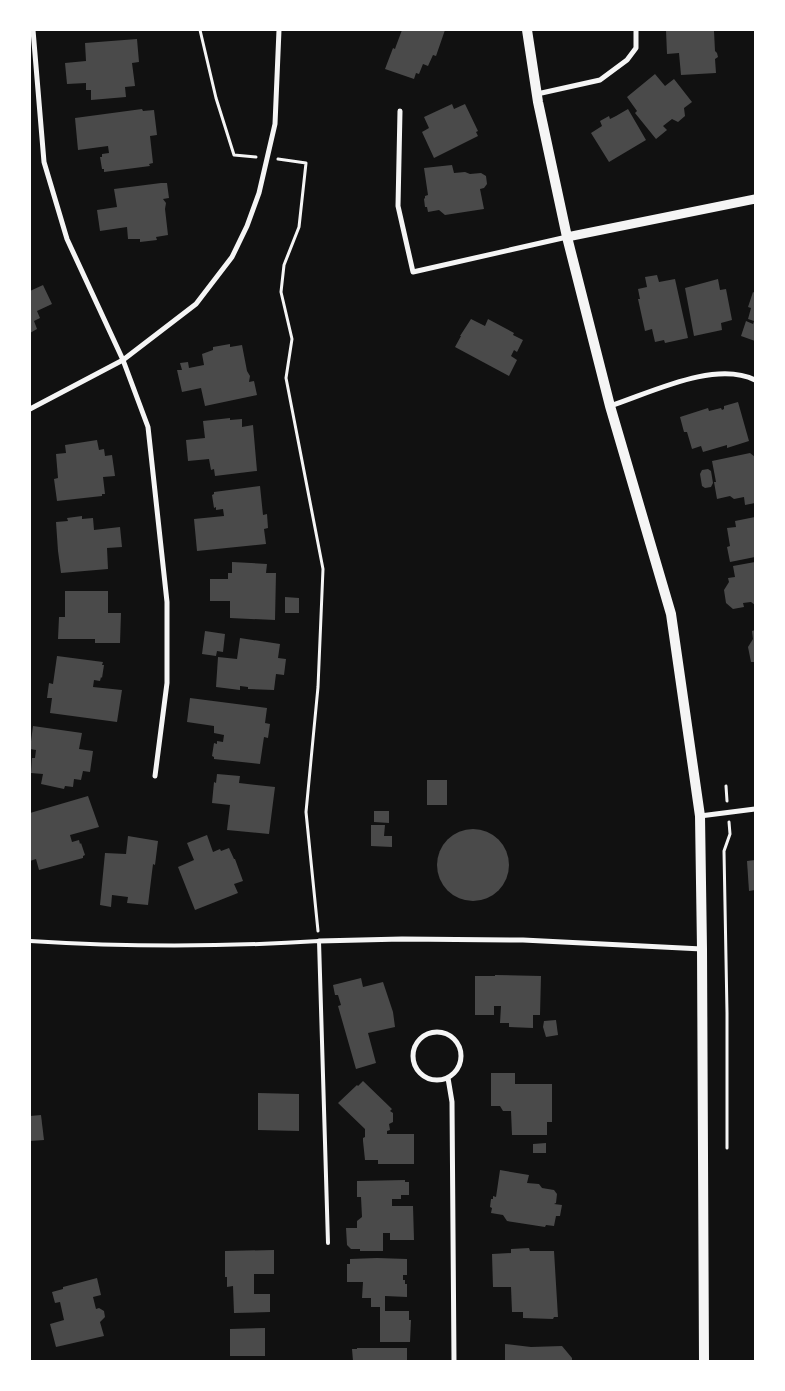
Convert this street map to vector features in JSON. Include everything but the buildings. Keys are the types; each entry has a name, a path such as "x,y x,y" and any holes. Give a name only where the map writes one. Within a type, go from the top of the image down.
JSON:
{"main road":[{"path":"527,30 536,94 567,237 610,406 671,614 700,816 704,1361"}],"street":[{"path":"33,30 44,162 67,239 123,360 148,426 167,602 167,684 155,776"},
{"path":"30,410 123,360 196,304 232,257 247,226 259,193 275,124 279,30"},
{"path":"536,94 600,80 627,60 636,48 636,30"},
{"path":"400,111 398,206 413,272 567,237 755,199"},
{"path":"610,406 694,377 723,373 746,376 755,380"},
{"path":"700,816 755,809"},
{"path":"319,941 523,940 702,948"},
{"path":"429,1033 445,1033 458,1043 462,1059 454,1074 448,1078 432,1080 418,1072 414,1065 413,1049 422,1036 429,1033"},
{"path":"448,1078 452,1102 454,1361"}],"lane":[{"path":"30,940 80,944 238,946 319,941 328,1243"}],"path":[{"path":"200,30 216,98 234,155 267,157 306,163 299,227 284,265 281,292 292,339 286,378 323,569 318,687 306,812 319,941"},
{"path":"726,786 730,834 724,851 727,1148"}]}
